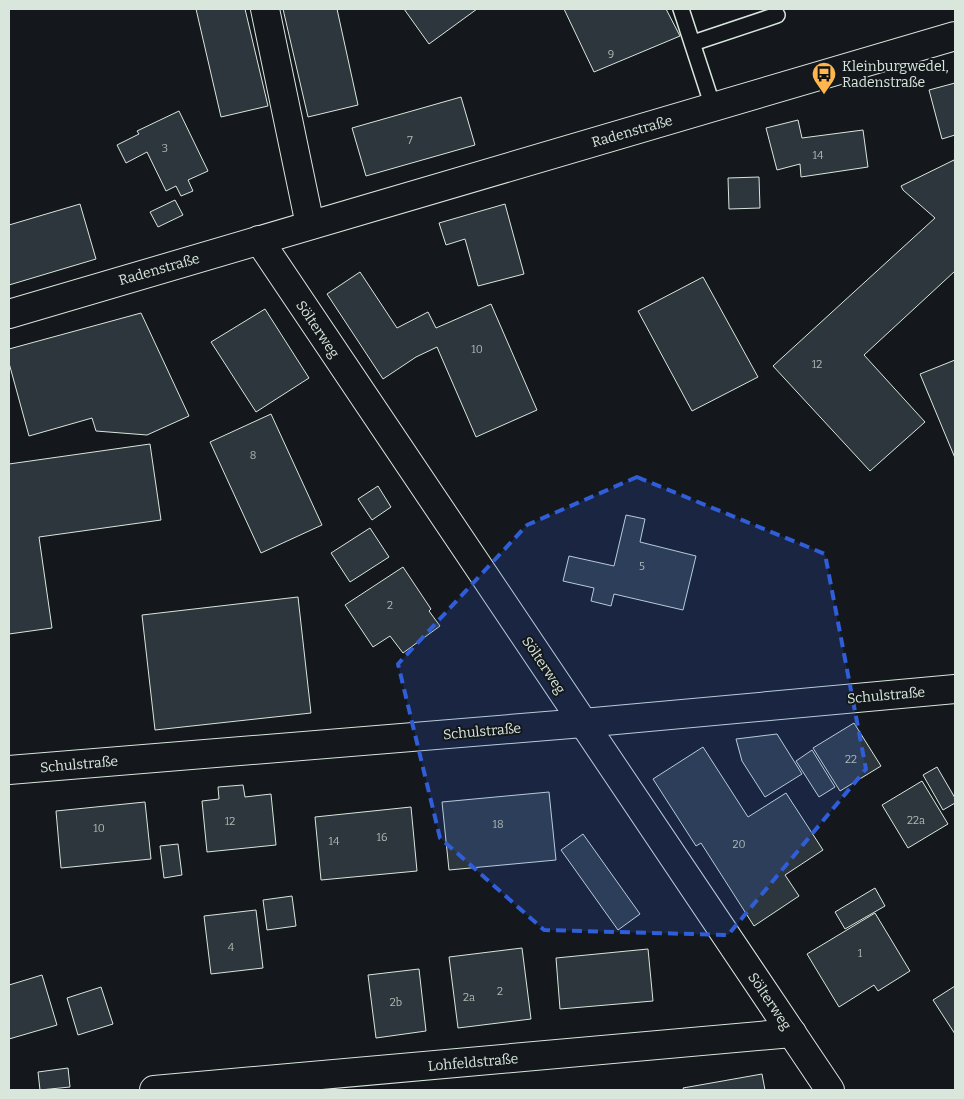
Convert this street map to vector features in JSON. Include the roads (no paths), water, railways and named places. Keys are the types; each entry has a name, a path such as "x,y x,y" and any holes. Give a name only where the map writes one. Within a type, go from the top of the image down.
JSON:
{"street":[{"path":"265,9 310,225"},
{"name":"Radenstraße","path":"9,314 955,36"},
{"name":"Sölterweg","path":"259,240 830,1090"},
{"name":"Schulstraße","path":"9,770 583,723 955,689"},
{"name":"Lohfeldstraße","path":"154,1090 792,1034"}],"lane":[{"path":"681,9 713,107"},
{"path":"693,42 777,15"}],"place":[{"name":"Kleinburgwedel, Radenstraße","path":"824,95"}]}
